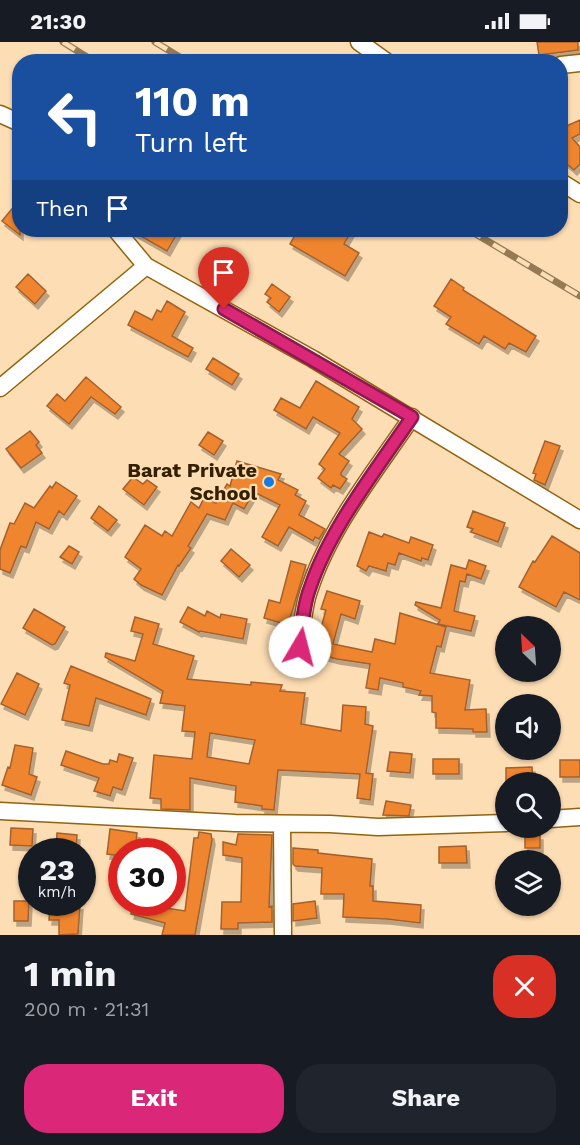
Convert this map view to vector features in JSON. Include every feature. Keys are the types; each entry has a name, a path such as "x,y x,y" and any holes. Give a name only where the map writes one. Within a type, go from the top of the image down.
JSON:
{"street":[{"path":"359,42 376,54"},
{"path":"122,237 146,266 313,359 580,520"},
{"path":"0,388 146,266"},
{"path":"300,647 309,590 318,568 351,505 412,417"},
{"path":"0,811 378,827 495,823"},
{"path":"561,818 580,817"},
{"path":"282,824 283,935"}],"building":[{"path":"537,42 578,42 578,50 539,54"},
{"path":"580,120 580,134 572,138 580,147 580,164 574,170 568,165 568,125"},
{"path":"12,209 12,229 2,221"},
{"path":"142,237 175,237 167,251"},
{"path":"294,237 348,237 344,244 359,253 345,276 290,244"},
{"path":"28,274 46,291 35,304 16,287"},
{"path":"451,279 464,288 463,290 536,336 526,352 509,343 505,349 484,336 479,344 446,324 451,317 434,306"},
{"path":"272,284 290,297 279,312 267,302 271,298 265,294"},
{"path":"167,301 185,312 172,336 193,348 188,357 128,325 135,311 152,320 157,310 161,312"},
{"path":"213,358 239,374 232,385 206,369"},
{"path":"86,377 121,407 115,414 91,397 69,424 47,406 57,394 65,401"},
{"path":"316,381 359,407 352,419 362,429 339,454 349,461 341,473 347,479 340,489 333,485 331,488 318,478 325,469 319,464 340,433 313,417 306,429 274,410 281,398 300,408"},
{"path":"30,431 39,442 36,445 42,453 21,468 6,449"},
{"path":"208,432 223,441 214,455 199,445"},
{"path":"545,441 560,446 545,485 534,480 536,474 533,473"},
{"path":"237,461 281,474 278,480 298,490 295,495 306,501 299,515 325,529 319,539 315,537 313,541 289,527 278,546 262,537 280,505 254,492 244,509 233,503 225,520 207,514 188,546 191,548 178,565 162,595 141,585 134,579 141,569 125,557 145,525 162,536 165,531 172,536 191,502 199,508 204,498 216,503 227,484 230,486"},
{"path":"133,477 143,484 147,480 157,487 144,505 123,489"},
{"path":"56,482 77,496 64,515 59,511 49,529 36,522 26,548 21,546 10,573 0,569 0,550 10,523 14,524 25,503 34,508 50,486 52,488"},
{"path":"99,506 117,520 108,531 91,518"},
{"path":"473,511 505,523 498,542 471,532 473,529 467,527"},
{"path":"369,532 382,537 384,534 409,543 411,537 433,545 428,560 422,558 421,561 399,553 395,565 388,563 386,571 369,566 366,571 357,566"},
{"path":"552,536 580,553 580,600 564,592 556,607 519,587 533,561 535,562"},
{"path":"69,546 79,552 72,564 60,557"},
{"path":"231,549 250,565 239,577 221,561"},
{"path":"469,560 486,566 481,579 467,574 465,582 460,581 454,611 475,616 471,631 438,624 440,620 415,605 416,602 441,608 451,565 466,569"},
{"path":"291,561 306,565 288,625 264,618 269,600 280,603"},
{"path":"327,591 360,601 355,619 341,614 333,644 372,652 375,639 395,644 400,613 446,627 441,647 437,646 430,673 470,680 465,710 486,709 487,732 473,732 473,729 436,728 436,713 432,712 432,696 419,695 421,691 403,687 403,683 380,678 378,690 366,688 370,664 309,652 313,633 319,635 326,610 321,609"},
{"path":"188,607 205,616 207,611 220,618 221,614 247,619 243,639 199,632 180,622"},
{"path":"34,609 65,627 55,644 52,645 23,628"},
{"path":"135,617 159,624 153,644 194,656 187,679 251,685 251,682 282,685 280,691 305,693 301,724 341,731 343,705 366,707 365,724 373,726 366,773 373,774 370,800 357,798 360,774 278,770 274,810 235,802 236,786 190,778 190,810 161,809 161,799 150,798 154,755 192,759 195,732 182,731 185,706 160,703 163,691 105,657 106,653 135,661 143,634 131,631","holes":["210,733 255,740 249,764 207,757"]},
{"path":"71,666 151,699 146,715 96,698 89,726 62,720 70,685 64,683"},
{"path":"17,673 39,684 25,715 1,704"},
{"path":"15,745 33,748 29,774 37,777 31,795 2,785 8,767 10,768"},
{"path":"66,751 103,764 109,764 110,760 117,762 119,754 133,758 122,790 113,787 110,796 94,791 99,778 61,765"},
{"path":"390,752 412,754 410,773 387,771"},
{"path":"433,759 459,759 459,774 433,774"},
{"path":"560,760 580,760 580,777 561,777"},
{"path":"532,767 532,772 506,772 506,768"},
{"path":"386,801 411,805 409,816 383,815"},
{"path":"11,828 33,829 32,838 18,838 18,845 10,845"},
{"path":"110,829 137,833 136,838 109,838"},
{"path":"199,832 211,834 212,840 195,935 162,935 165,923 139,916 186,916 194,838 198,838"},
{"path":"57,833 77,835 77,838 57,838"},
{"path":"238,834 272,835 269,907 272,906 272,922 238,923 238,929 221,929 222,902 241,902 242,858 223,855 223,842 236,845"},
{"path":"525,838 540,838 540,848 525,848"},
{"path":"466,846 467,863 439,863 439,847"},
{"path":"293,848 372,859 370,886 373,886 373,901 421,905 420,923 343,917 344,894 321,894 322,868 295,866"},
{"path":"14,901 18,901 18,916 28,916 28,921 14,921"},
{"path":"315,901 317,918 293,921 293,904"},
{"path":"49,916 79,916 78,934 59,935 59,920 49,920"}],"railway":[{"path":"63,42 82,54"},
{"path":"155,42 175,54"},
{"path":"481,237 580,296"}],"place":[{"name":"Barat Private School","path":"269,482"}],"route":[{"path":"224,309 412,417 351,505 318,568 309,590 300,647"}]}
